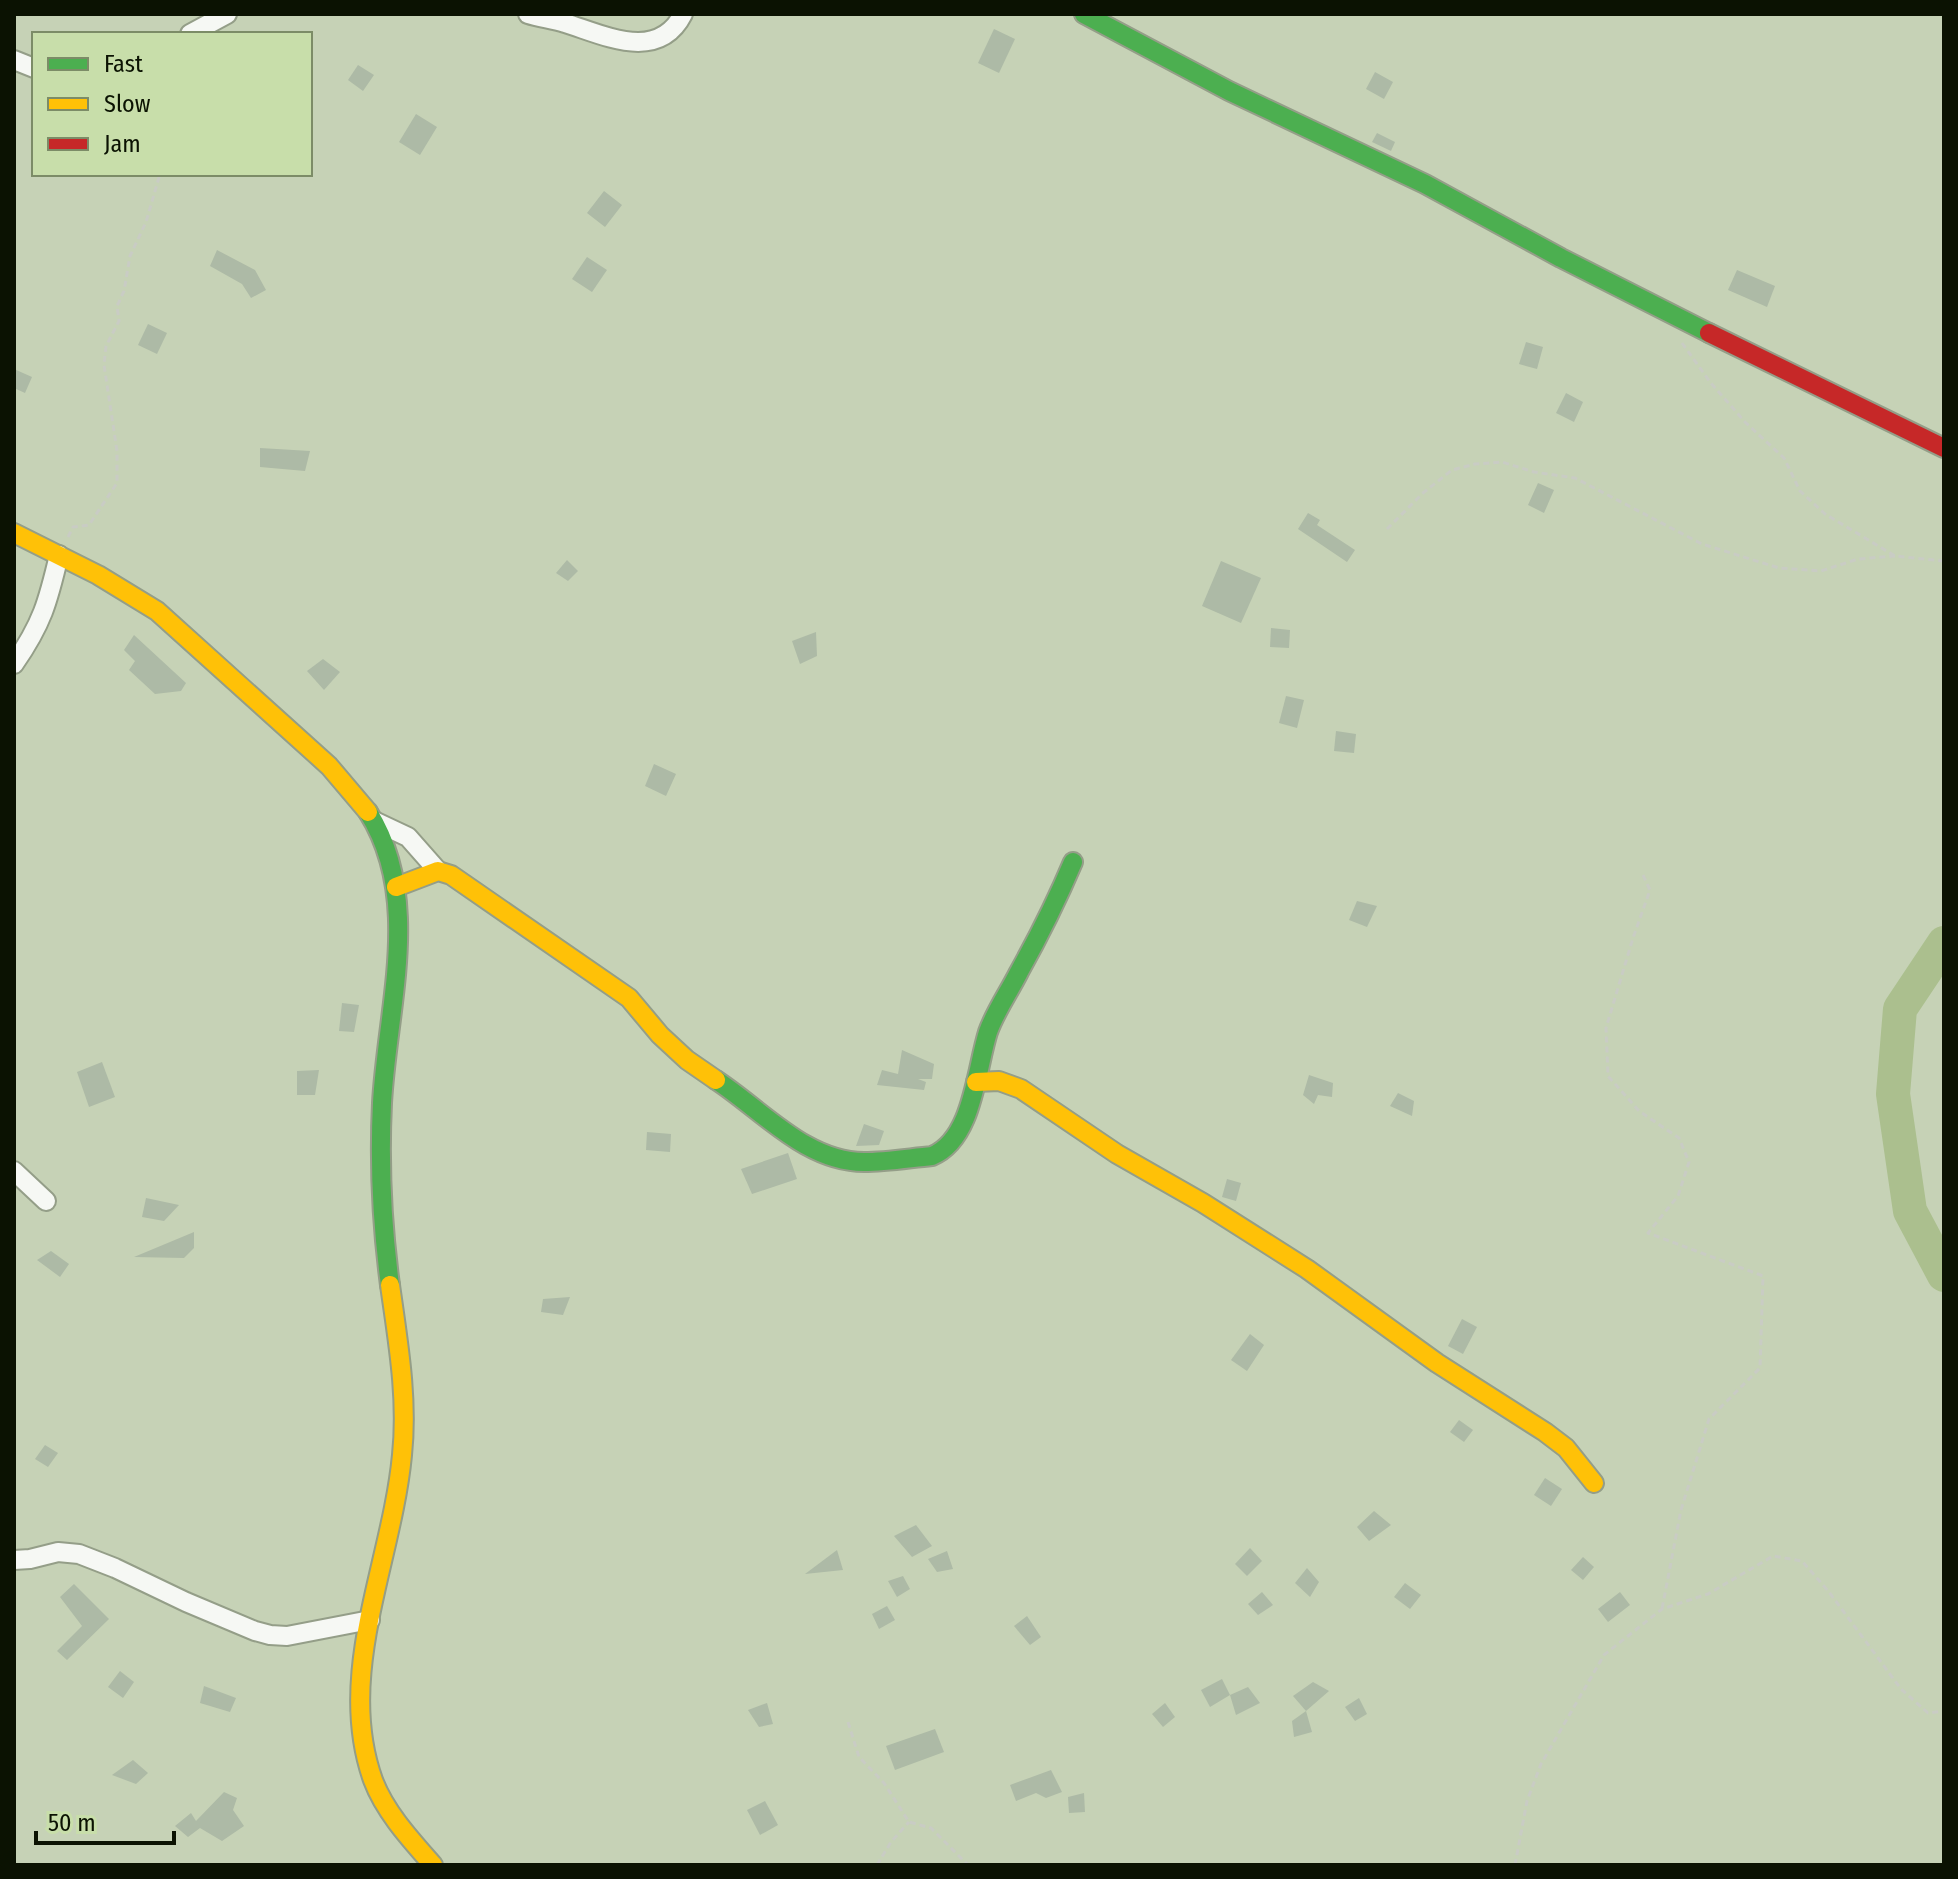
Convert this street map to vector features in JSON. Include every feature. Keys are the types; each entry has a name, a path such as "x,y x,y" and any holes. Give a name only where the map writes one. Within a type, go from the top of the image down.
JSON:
{"street":[{"path":"194,32 227,14"},
{"path":"528,14 629,43 659,39 679,23 683,14"},
{"path":"1084,14 1229,91 1425,184 1731,345 1944,448"},
{"path":"14,533 100,575 160,613 332,771 374,821 385,846 396,887 399,918 382,1099 380,1169 384,1241 405,1413 398,1495 370,1620 359,1710 373,1779 388,1807 433,1865"},
{"path":"14,664 35,633 48,606 59,555"},
{"path":"374,821 408,837 438,871 451,875 482,895 539,938 622,993 687,1060 744,1098 791,1136 823,1154 862,1162 918,1159 942,1152 954,1141 976,1082 989,1030 1053,909 1073,862"},
{"path":"396,887 438,871"},
{"path":"976,1082 1007,1082 1021,1089 1117,1154 1203,1203 1307,1269 1437,1363 1545,1432 1566,1448 1594,1483"},
{"path":"14,1171 46,1201"},
{"path":"14,1560 58,1552 79,1554 186,1602 270,1635 287,1636 370,1620"}],"path":[{"path":"59,555 73,527 89,525 117,483 117,451 104,365 106,346 119,321 117,306 124,291 130,256 146,222 159,176"},
{"path":"1682,343 1710,382 1745,422 1784,458 1800,491 1825,514 1895,556"},
{"path":"1387,529 1423,493 1452,470 1502,462 1534,472 1575,478 1702,544 1779,568 1821,571 1858,559 1895,556 1944,561"},
{"path":"1643,875 1650,890 1606,1028 1608,1076 1639,1111 1679,1138 1689,1162 1678,1196 1648,1233 1763,1276 1760,1368 1709,1419 1681,1510 1662,1609"},
{"path":"1515,1865 1527,1801 1541,1764 1604,1655 1662,1609 1708,1594 1773,1556 1802,1561 1901,1689 1928,1713 1944,1711"},
{"path":"848,1722 859,1757 884,1783 909,1822 931,1828 968,1865"},
{"path":"877,1865 891,1842 909,1822"}],"building":[{"path":"994,29 1015,39 999,73 978,63"},
{"path":"358,65 374,75 363,91 348,80"},
{"path":"1375,72 1393,82 1384,99 1366,89"},
{"path":"416,114 437,127 420,155 399,142"},
{"path":"1377,133 1395,142 1391,151 1372,142"},
{"path":"604,191 622,205 605,227 587,213"},
{"path":"217,250 255,270 266,290 251,298 242,284 210,266"},
{"path":"587,257 607,270 592,292 572,279"},
{"path":"1737,270 1775,286 1767,307 1728,290"},
{"path":"148,324 167,333 157,354 138,345"},
{"path":"1526,342 1543,347 1537,369 1519,364"},
{"path":"14,369 32,377 25,393 14,388"},
{"path":"1566,393 1583,402 1574,422 1556,413"},
{"path":"260,448 310,451 305,471 260,467"},
{"path":"1538,483 1554,490 1544,513 1528,505"},
{"path":"1308,513 1320,520 1317,525 1355,550 1347,562 1298,529"},
{"path":"567,560 578,571 568,581 556,573"},
{"path":"1221,561 1261,578 1241,623 1202,606"},
{"path":"1271,628 1290,630 1289,648 1270,647"},
{"path":"816,632 817,656 800,664 792,641"},
{"path":"134,635 186,683 181,691 155,694 129,670 135,661 124,650"},
{"path":"323,659 340,672 324,690 307,671"},
{"path":"1286,696 1304,700 1297,728 1279,723"},
{"path":"1336,731 1356,734 1354,753 1334,751"},
{"path":"654,764 676,774 666,796 645,786"},
{"path":"1357,901 1377,906 1367,927 1349,920"},
{"path":"342,1003 359,1005 354,1032 339,1031"},
{"path":"902,1050 934,1064 932,1079 918,1079 926,1082 924,1090 877,1085 882,1070 898,1074"},
{"path":"102,1062 115,1097 89,1107 77,1072"},
{"path":"319,1070 315,1095 297,1095 297,1071"},
{"path":"1309,1075 1333,1083 1332,1097 1318,1095 1314,1104 1303,1095"},
{"path":"1398,1093 1414,1101 1412,1116 1390,1106"},
{"path":"864,1124 884,1131 879,1145 856,1146"},
{"path":"647,1132 671,1134 670,1152 646,1150"},
{"path":"788,1153 797,1179 752,1194 741,1169"},
{"path":"1227,1179 1241,1183 1236,1201 1222,1197"},
{"path":"146,1198 179,1205 164,1221 142,1217"},
{"path":"194,1232 194,1248 184,1258 134,1257"},
{"path":"51,1251 69,1264 60,1277 37,1260"},
{"path":"570,1297 563,1315 541,1312 543,1299"},
{"path":"1462,1319 1477,1327 1463,1354 1448,1346"},
{"path":"1250,1334 1264,1345 1247,1371 1231,1360"},
{"path":"1459,1420 1473,1430 1464,1442 1450,1432"},
{"path":"45,1445 58,1453 48,1467 35,1459"},
{"path":"1545,1478 1562,1489 1551,1506 1534,1495"},
{"path":"1374,1511 1391,1525 1369,1541 1357,1527"},
{"path":"916,1525 932,1546 912,1557 894,1536"},
{"path":"1250,1548 1262,1561 1247,1576 1235,1564"},
{"path":"837,1550 843,1570 805,1574"},
{"path":"947,1551 953,1569 937,1572 928,1559"},
{"path":"1583,1557 1594,1567 1583,1580 1571,1570"},
{"path":"1307,1568 1319,1582 1310,1597 1295,1583"},
{"path":"903,1576 910,1589 897,1597 888,1581"},
{"path":"1405,1583 1421,1595 1410,1609 1394,1597"},
{"path":"74,1584 109,1619 67,1660 57,1651 82,1626 60,1597"},
{"path":"1262,1592 1273,1605 1258,1615 1248,1604"},
{"path":"1620,1592 1630,1605 1608,1622 1598,1609"},
{"path":"887,1606 895,1620 879,1629 872,1614"},
{"path":"1027,1616 1041,1637 1030,1645 1014,1626"},
{"path":"120,1671 134,1682 123,1698 108,1687"},
{"path":"1222,1679 1230,1695 1210,1707 1201,1690"},
{"path":"1313,1682 1329,1691 1306,1711 1293,1696"},
{"path":"204,1686 236,1698 230,1712 200,1703"},
{"path":"1248,1687 1260,1703 1236,1715 1230,1695"},
{"path":"1359,1698 1367,1714 1355,1721 1345,1707"},
{"path":"767,1703 773,1724 759,1727 748,1710"},
{"path":"1165,1703 1175,1717 1163,1727 1152,1714"},
{"path":"1306,1711 1312,1732 1294,1737 1292,1721"},
{"path":"935,1729 944,1752 895,1770 886,1746"},
{"path":"133,1760 148,1773 136,1784 112,1775"},
{"path":"1051,1770 1062,1792 1046,1798 1036,1793 1016,1801 1010,1785"},
{"path":"224,1792 237,1798 233,1810 244,1826 222,1841 200,1828 188,1837 175,1826 191,1813 196,1821"},
{"path":"1084,1793 1085,1812 1069,1813 1068,1797"},
{"path":"765,1801 778,1825 760,1835 747,1810"}],"waterway":[{"path":"1944,943 1900,1009 1893,1094 1910,1211 1944,1275"}],"traffic: fast":[{"path":"1084,14 1229,91 1425,184 1709,333"},
{"path":"368,812 385,846 394,881 398,917 398,954 381,1126 382,1195 390,1285"},
{"path":"716,1080 786,1132 823,1153 843,1160 864,1162 932,1156 946,1147 965,1119 991,1024 1041,931 1073,862"}],"traffic: slow":[{"path":"14,533 98,575 157,611 329,766 368,812"},
{"path":"396,887 438,871 451,875 629,998 660,1035 687,1060 716,1080"},
{"path":"976,1082 999,1081 1021,1089 1117,1154 1203,1203 1307,1269 1437,1363 1545,1432 1566,1448 1594,1483"},
{"path":"390,1285 401,1370 404,1434 396,1495 363,1659 360,1700 363,1740 373,1780 399,1825 433,1865"}],"traffic: jam":[{"path":"1709,333 1944,448"}]}
